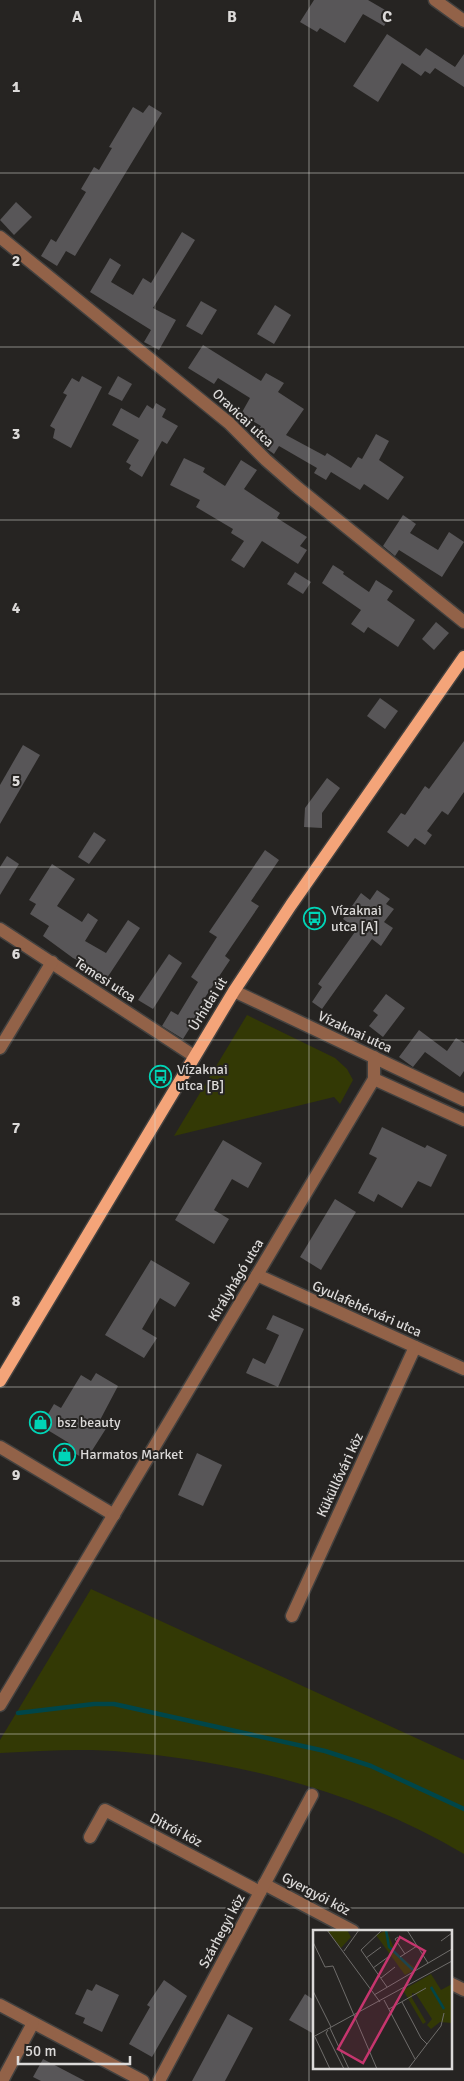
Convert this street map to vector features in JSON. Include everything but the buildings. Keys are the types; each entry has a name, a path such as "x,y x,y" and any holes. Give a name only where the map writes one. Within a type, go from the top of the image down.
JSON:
{"main road":[{"name":"Úrhidai út","path":"0,1381 234,991 291,905 464,658"}],"street":[{"path":"435,0 464,21"},
{"name":"Oravicai utca","path":"0,237 247,439 266,460 298,488 464,622"},
{"name":"Temesi utca","path":"0,929 194,1056"},
{"path":"0,1048 52,962"},
{"name":"Vízaknai utca","path":"234,991 464,1100"},
{"path":"374,1057 374,1079 464,1120"},
{"name":"Királyhágó utca","path":"0,1705 374,1079"},
{"name":"Gyulafehérvári utca","path":"257,1275 464,1369"},
{"name":"Küküllővári köz","path":"292,1616 415,1347"},
{"path":"3,1451 114,1515"},
{"name":"Szárhegyi köz","path":"159,2081 312,1795"},
{"name":"Ditrói köz","path":"90,1836 105,1810 262,1888"},
{"name":"Gyergyói köz","path":"262,1888 351,1930"},
{"path":"452,1984 464,1990"},
{"path":"0,2005 143,2081"},
{"path":"2,2081 33,2023"}],"green space":[{"path":"247,1015 335,1058 347,1069 353,1080 340,1104 334,1097 174,1136"},
{"path":"91,1589 464,1760 464,1854 384,1814 300,1784 257,1773 170,1757 110,1751 63,1750 0,1753 0,1740"}],"waterway":[{"path":"18,1713 94,1704 114,1704 325,1751 371,1766 464,1809"}],"place":[{"name":"Vízaknai utca [A]","path":"315,918"},
{"name":"Vízaknai utca [B]","path":"161,1077"},
{"name":"bsz beauty","path":"41,1422"},
{"name":"Harmatos Market","path":"64,1454"}]}
